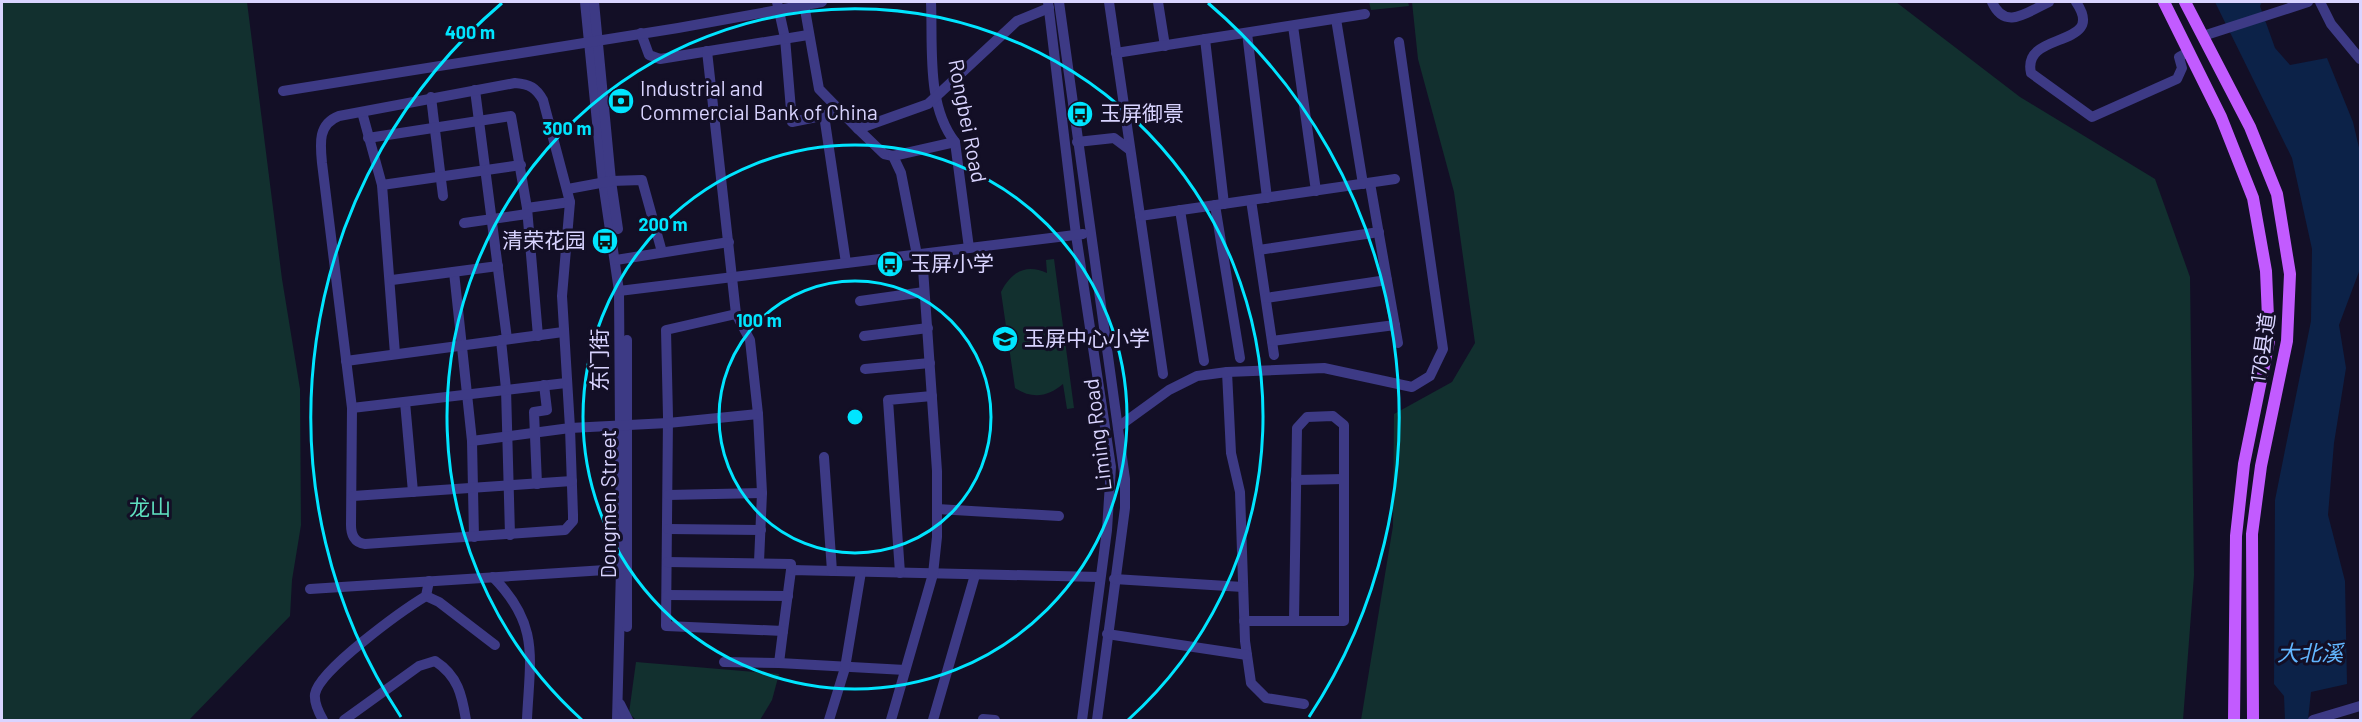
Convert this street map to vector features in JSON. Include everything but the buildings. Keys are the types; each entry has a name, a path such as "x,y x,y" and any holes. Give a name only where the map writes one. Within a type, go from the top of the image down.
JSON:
{"main road":[{"name":"176县道","path":"2164,2 2221,117 2253,198 2266,271 2269,341 2244,464 2236,536 2234,720"},
{"name":"176县道","path":"2185,2 2250,127 2277,194 2290,274 2286,341 2261,466 2252,534 2253,720"}],"street":[{"path":"585,2 593,40 607,182 619,260 729,242"},
{"path":"593,40 594,2"},
{"path":"283,91 641,33 778,6 822,2"},
{"name":"Rongbei Road","path":"931,2 937,97 945,129 955,142 969,248"},
{"name":"Liming Road","path":"1059,2 1089,234 1125,479 1125,508 1097,720"},
{"path":"1109,2 1163,374"},
{"path":"1158,2 1165,46"},
{"path":"1992,2 1997,12 2004,18 2016,17 2049,2"},
{"path":"2076,2 2083,14 2083,24 2078,32 2038,49 2031,57 2029,65 2031,73 2092,117 2177,79 2182,68 2178,57 2188,52"},
{"path":"2203,36 2308,2"},
{"path":"2320,2 2331,24 2361,59"},
{"path":"804,4 819,89 884,154 893,156 955,142"},
{"path":"858,129 928,104 1017,21 1049,5"},
{"name":"Liming Road","path":"1049,5 1076,235 1111,467 1107,530 1082,720"},
{"path":"778,6 785,39 792,122 841,112"},
{"path":"1116,53 1365,14"},
{"path":"1336,19 1367,183 1379,232 1398,343"},
{"path":"1293,26 1316,191"},
{"path":"641,33 649,55 660,59 808,35"},
{"path":"1246,33 1267,198"},
{"path":"1205,39 1219,204 1240,358"},
{"path":"1118,427 1169,390 1197,376 1227,372 1324,368 1412,387 1430,376 1443,349 1399,42"},
{"path":"707,51 736,314 750,340 758,414 762,493 759,562"},
{"path":"515,83 528,84 537,90 543,100 570,202 562,296 573,515 570,526 559,532 359,544 351,534 352,408 320,143 323,128 328,120 430,97 515,83"},
{"path":"475,90 498,266 504,340 510,535"},
{"path":"430,97 443,196"},
{"path":"362,112 382,185 392,280 395,354"},
{"path":"824,115 846,263"},
{"path":"368,138 511,116 527,211 538,336"},
{"path":"1076,139 1113,132 1126,117"},
{"path":"1076,139 1114,138 1130,150"},
{"path":"891,720 933,574 937,509 937,471 924,292 919,254 901,173 893,156"},
{"path":"382,185 520,165"},
{"path":"1140,216 1395,179"},
{"path":"568,189 607,182 642,180 662,252"},
{"path":"1251,200 1274,355"},
{"path":"464,223 570,202"},
{"path":"1180,210 1204,361"},
{"path":"1258,250 1379,232"},
{"path":"622,290 1089,234"},
{"name":"东门街","path":"619,260 622,290 624,424 618,699 623,719"},
{"path":"392,280 498,266"},
{"path":"454,272 472,441 471,488 474,537"},
{"path":"1266,298 1387,280"},
{"path":"860,301 924,292"},
{"path":"736,314 666,330 668,423 666,626 783,631"},
{"path":"1272,341 1395,325"},
{"path":"864,336 928,328"},
{"path":"346,362 563,332"},
{"path":"865,369 930,363"},
{"path":"1227,372 1231,453 1240,492 1244,621 1251,683 1266,698 1304,704"},
{"path":"352,408 566,382"},
{"path":"537,484 534,412 547,410 544,385"},
{"path":"900,573 888,400 932,396"},
{"path":"405,402 413,492"},
{"path":"472,441 570,428 668,423 758,414"},
{"path":"1244,621 1294,621 1344,621 1344,425 1333,416 1307,417 1297,428 1294,621"},
{"name":"Dongmen Street","path":"623,719 629,571 624,424"},
{"path":"824,457 832,571"},
{"path":"1296,480 1344,479"},
{"path":"353,496 572,481"},
{"path":"668,495 762,493"},
{"path":"937,509 1059,516"},
{"path":"668,529 761,530"},
{"path":"667,562 791,564 779,663"},
{"path":"310,589 621,568"},
{"path":"791,570 1100,577"},
{"path":"829,720 845,668 861,572"},
{"path":"933,720 975,575"},
{"path":"493,577 510,595 524,616 529,639 527,720"},
{"path":"1114,579 1243,587"},
{"path":"323,720 315,695 320,680 388,622 426,596 429,581"},
{"path":"667,595 788,596"},
{"path":"426,596 454,612 495,645"},
{"path":"1107,634 1247,656"},
{"path":"344,720 419,666 435,661 446,668 457,682 466,720"},
{"path":"724,662 905,670"},
{"path":"2313,720 2361,706"},
{"path":"983,719 995,720"}],"green space":[{"name":"龙山","path":"2,2 247,2 282,279 300,389 301,525 292,580 290,616 189,720 2,720"},
{"path":"1369,2 1408,2 1409,6 1371,10"},
{"path":"1412,2 1896,2 2020,97 2155,179 2190,277 2194,575 2183,720 1361,720 1393,526 1394,414 1452,382 1475,343 1454,192 1418,59"},
{"path":"1054,259 1074,408 1067,409 1063,384 1052,392 1040,395 1028,394 1015,388 1001,292 1009,279 1020,271 1032,269 1047,273 1046,260"},
{"path":"636,662 779,674 772,700 760,720 636,720 629,713"}],"water":[{"name":"大北溪","path":"2215,2 2262,2 2260,6 2275,48 2290,65 2327,58 2353,122 2360,152 2360,269 2339,325 2346,368 2334,443 2328,515 2345,581 2347,684 2311,692 2308,720 2285,720 2284,696 2274,684 2275,500 2311,321 2312,249 2292,158"}],"place":[{"name":"Industrial and Commercial Bank of China","path":"621,101"},
{"name":"玉屏御景","path":"1080,114"},
{"name":"清荣花园","path":"605,241"},
{"name":"玉屏小学","path":"890,264"},
{"name":"玉屏中心小学","path":"1005,339"}]}
